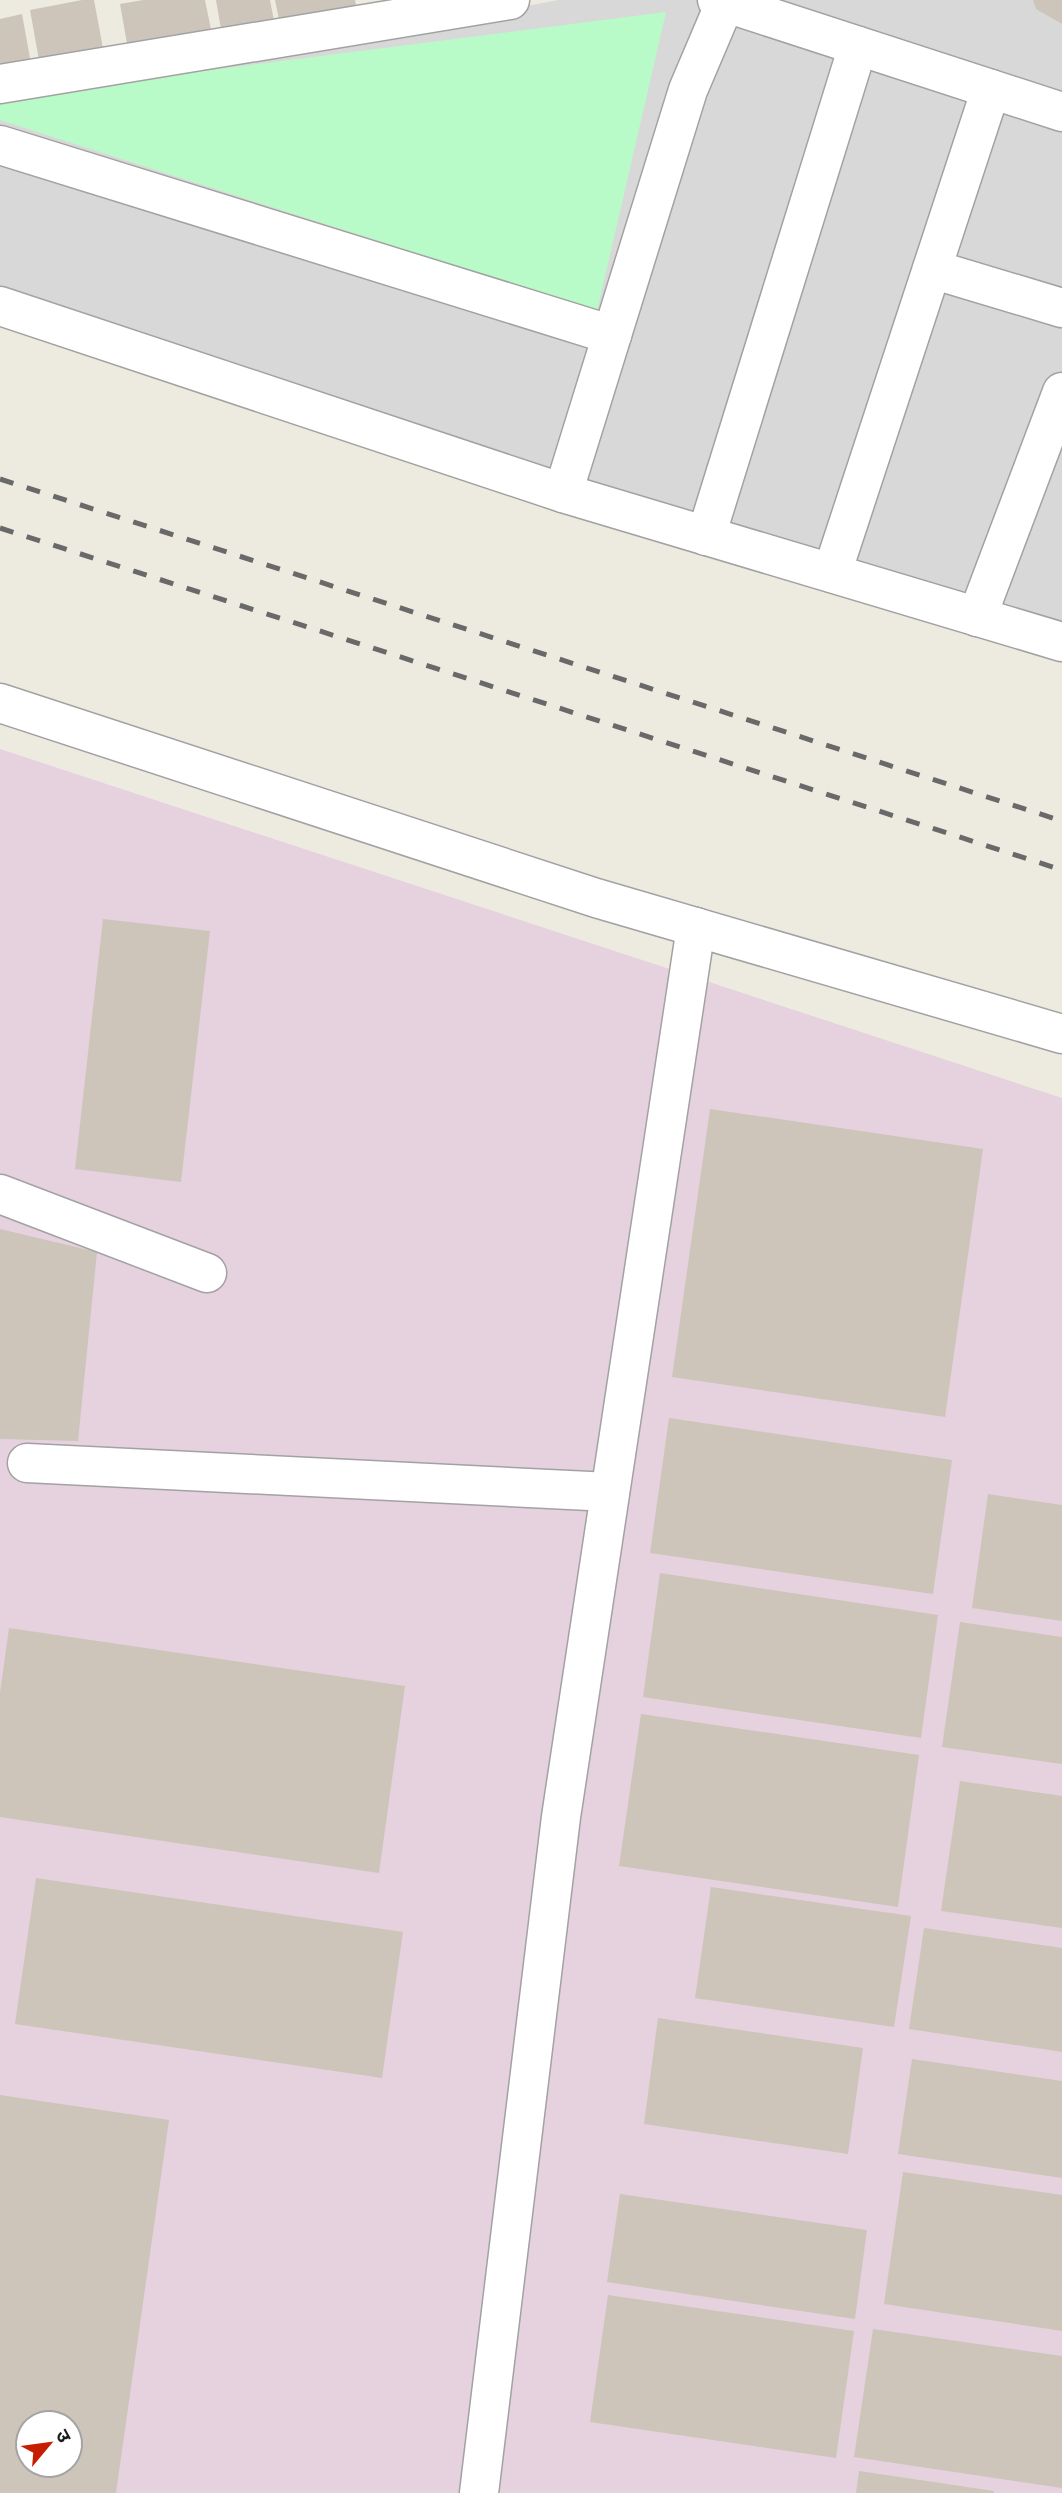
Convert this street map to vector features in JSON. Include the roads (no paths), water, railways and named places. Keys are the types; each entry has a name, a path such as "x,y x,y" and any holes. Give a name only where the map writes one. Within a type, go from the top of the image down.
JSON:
{"street":[{"path":"0,84 510,0"},
{"path":"563,492 688,90 721,1 1062,112"},
{"path":"706,536 858,46"},
{"path":"832,573 991,89"},
{"path":"0,145 612,335"},
{"path":"932,269 1062,308"},
{"path":"0,306 563,492 1062,642"},
{"path":"977,617 1062,392"},
{"path":"0,703 596,898 1062,1034"},
{"path":"479,2493 561,1817 696,927"},
{"path":"0,1194 207,1273"},
{"path":"27,1463 610,1492"}],"railway":[{"path":"0,479 1062,821"},
{"path":"0,528 1062,870"}]}
